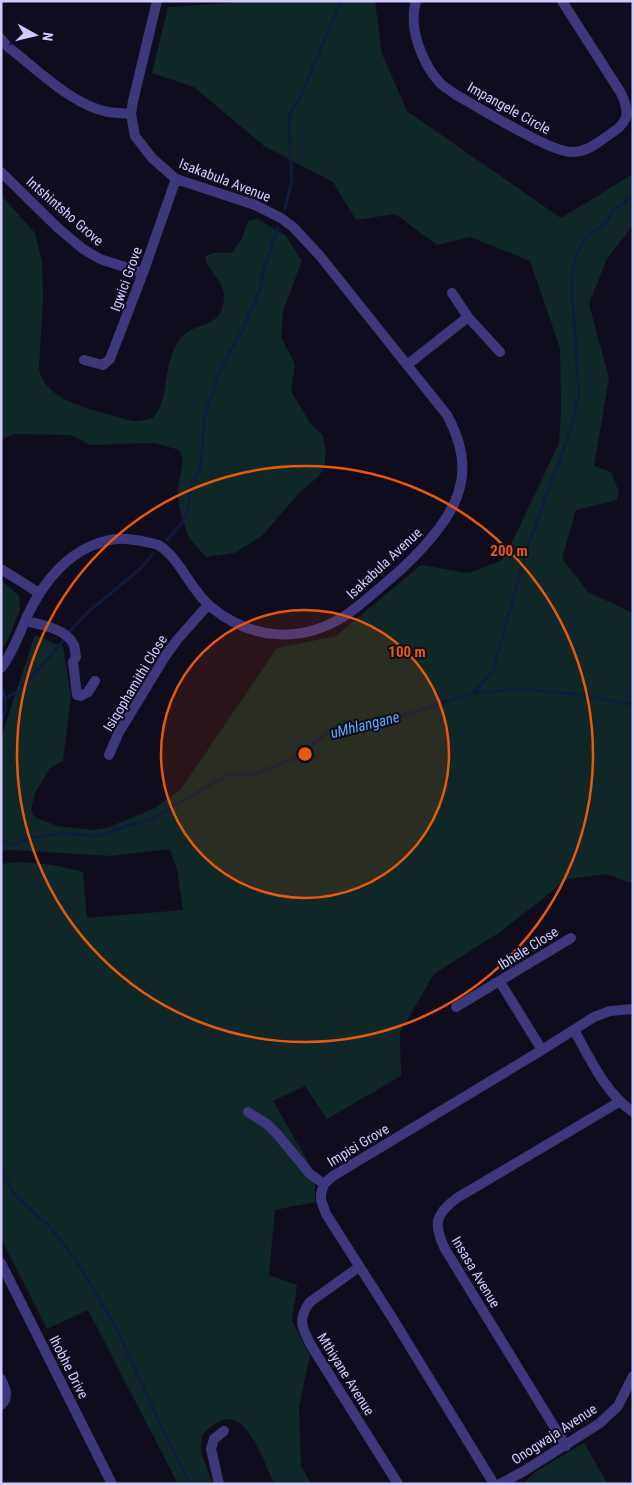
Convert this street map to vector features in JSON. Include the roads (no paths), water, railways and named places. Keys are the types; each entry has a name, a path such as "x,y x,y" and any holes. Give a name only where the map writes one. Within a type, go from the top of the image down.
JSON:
{"street":[{"path":"1,39 8,47 70,95 108,112 132,114 157,1"},
{"name":"Impangele Circle","path":"416,1 414,19 421,52 429,68 441,84 456,95 554,149 564,152 582,151 621,127 627,117 622,93 562,1"},
{"name":"Isakabula Avenue","path":"4,664 39,593 58,569 71,557 100,543 115,540 130,539 159,545 170,555 208,605 232,622 255,631 276,635 294,635 313,631 343,617 358,606 428,543 446,518 455,501 460,484 464,462 459,440 447,415 320,256 293,227 281,218 255,205 176,179 152,158 136,136 132,114"},
{"name":"Intshintsho Grove","path":"1,172 58,228 83,249 112,264 144,273"},
{"name":"Igwici Grove","path":"84,360 103,365 110,360 144,273 176,179"},
{"path":"452,293 468,316 500,352"},
{"path":"407,365 468,316"},
{"path":"1,569 39,593"},
{"name":"Isiqophamithi Close","path":"109,756 118,734 166,655 176,640 208,605"},
{"path":"25,621 43,625 64,634 74,644 76,657 73,662 77,694 84,695 95,681"},
{"name":"Ibhele Close","path":"456,1007 571,938"},
{"name":"Ibhele Close","path":"500,982 542,1050"},
{"name":"Impisi Grove","path":"494,1484 326,1214 321,1200 324,1184 342,1171 594,1017 610,1011 633,1009"},
{"path":"574,1030 619,1102 633,1112"},
{"name":"Insasa Avenue","path":"566,1446 445,1249 438,1232 437,1223 439,1215 458,1198 619,1102"},
{"path":"248,1112 267,1124 310,1174 324,1184"},
{"name":"Ihobhe Drive","path":"1,1263 112,1484"},
{"name":"Mthiyane Avenue","path":"359,1268 310,1302 302,1315 303,1329 312,1347 398,1484"},
{"name":"Onogwaja Avenue","path":"500,1484 566,1446 610,1414 618,1406 633,1376"},
{"path":"1,1379 7,1394 6,1400 1,1405"},
{"path":"219,1484 210,1449 214,1439 224,1431"}],"waterway":[{"path":"285,209 292,180 290,113 301,96 341,1"},
{"path":"473,693 493,671 528,546 571,429 579,394 571,277 576,256 585,238 606,223 613,211 633,196"},
{"path":"167,540 183,522 188,508 191,486 201,467 204,419 222,365 242,331 260,289 263,272 278,228"},
{"path":"70,631 89,611 139,570 153,554"},
{"path":"6,698 21,689 63,641"},
{"name":"uMhlangane","path":"1,840 11,845 32,838 63,833 99,836 129,825 150,820 229,774 256,774 297,757 328,732 356,726 370,726 473,693 520,689 578,694 633,705"},
{"path":"1,720 6,706 3,691"},
{"path":"1,1168 14,1194 51,1228 79,1265 116,1327 190,1484"}]}
